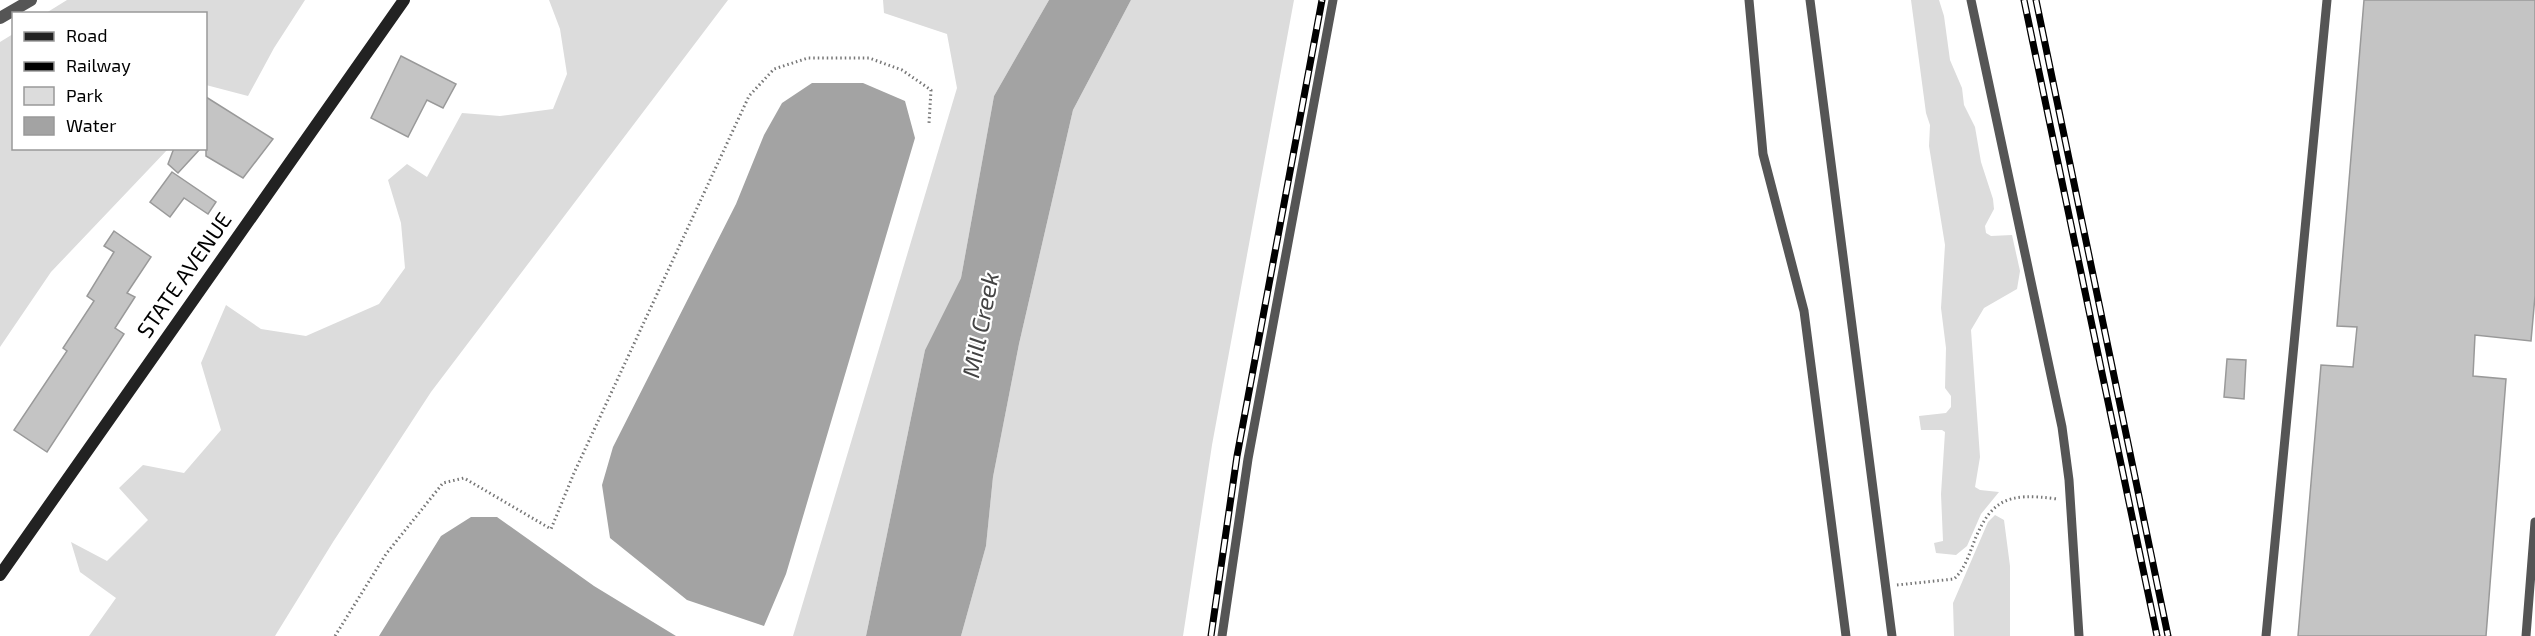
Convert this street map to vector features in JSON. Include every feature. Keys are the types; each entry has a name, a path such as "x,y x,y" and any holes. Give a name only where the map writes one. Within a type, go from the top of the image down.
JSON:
{"main road":[{"name":"STATE AVENUE","path":"0,575 404,0"}],"street":[{"path":"0,18 31,0"}],"lane":[{"path":"1222,636 1250,447 1333,0"},
{"path":"1749,0 1763,153 1804,311 1846,636"},
{"path":"1810,0 1892,636"},
{"path":"1971,0 2056,393 2070,501 2079,636"},
{"path":"2265,636 2327,0"},
{"path":"2526,636 2535,522"}],"path":[{"path":"335,636 386,554 443,483 464,478 551,529 574,473 749,96 774,69 808,58 870,58 902,70 931,90 929,123"},
{"path":"1886,585 1954,579 1964,566 1987,514 2001,502 2021,496 2070,501"}],"green space":[{"path":"67,0 305,0 274,48 248,96 207,85 207,12 48,12"},
{"path":"549,0 728,0 431,392 275,636 89,636 116,598 80,572 71,542 107,561 148,520 119,488 143,465 184,473 221,430 201,363 226,305 261,329 306,336 379,304 405,268 401,223 388,180 407,164 427,177 462,113 500,116 553,109 567,74 560,29"},
{"path":"883,0 1049,0 994,96 961,278 925,350 866,636 793,636 957,88 947,34 884,13"},
{"path":"1131,0 1294,0 1212,445 1183,636 961,636 986,546 993,477 1019,344 1073,110"},
{"path":"1911,0 1939,0 1944,16 1950,60 1962,88 1964,105 1975,127 1981,162 1993,199 1994,209 1985,226 1986,233 1991,236 2012,235 2020,271 2017,289 1984,308 1971,330 1980,457 1975,487 1980,490 1999,492 1981,514 1967,546 1956,555 1936,553 1934,543 1943,541 1941,494 1945,432 1921,430 1919,416 1946,413 1951,407 1951,396 1945,388 1946,348 1941,308 1945,245 1929,146 1930,125 1926,113"},
{"path":"12,35 12,150 167,150 51,272 0,347 0,42"},
{"path":"1995,515 2004,520 2010,566 2010,636 1954,636 1953,603 1988,522"}],"water":[{"name":"Mill Creek","path":"1049,0 1131,0 1073,110 1019,344 993,477 986,546 961,636 866,636 925,350 961,278 994,96"},
{"path":"812,83 863,83 905,101 915,138 786,574 764,626 687,600 610,538 602,485 613,447 736,204 764,135 782,103"},
{"path":"471,517 497,517 594,586 676,636 379,636 441,536"}],"building":[{"path":"2364,0 2535,0 2535,296 2531,341 2475,335 2473,376 2506,379 2486,636 2298,636 2321,365 2353,367 2357,327 2337,326"},
{"path":"401,56 456,84 443,108 427,100 408,137 371,118"},
{"path":"207,98 273,139 243,178 206,156"},
{"path":"173,150 199,150 178,173 168,164"},
{"path":"172,172 216,202 208,214 184,198 170,217 150,202"},
{"path":"114,231 151,257 127,293 135,297 115,328 124,334 47,452 14,430 67,351 63,348 94,301 87,296 114,252 104,246"},
{"path":"2227,359 2246,360 2244,399 2224,397"}],"railway":[{"path":"1211,636 1237,456 1322,0"},
{"path":"2024,0 2157,636"},
{"path":"2036,0 2168,636"}]}
